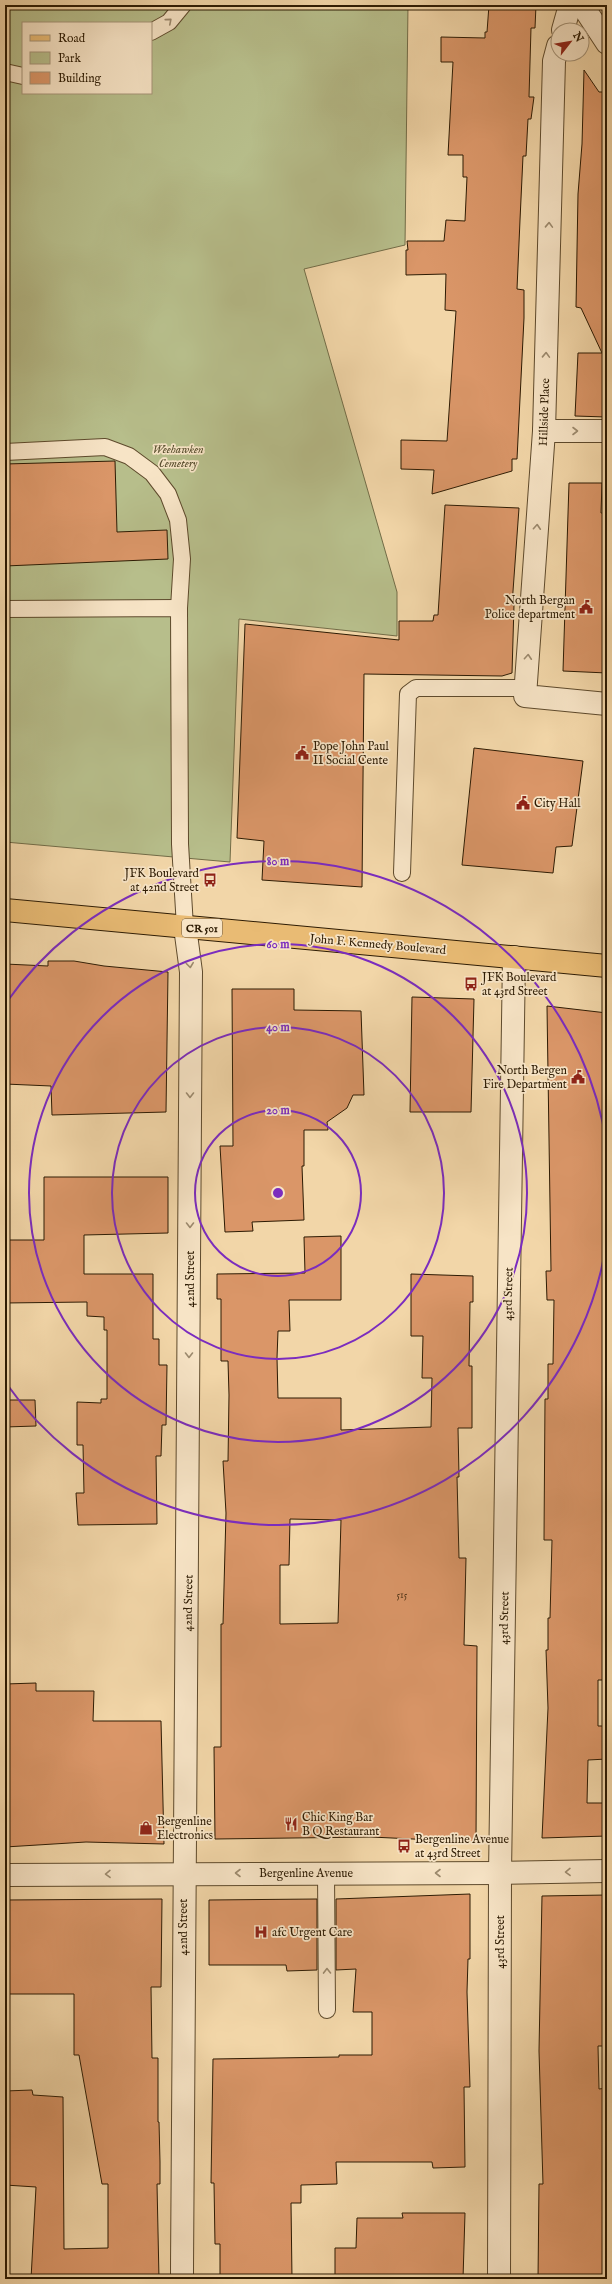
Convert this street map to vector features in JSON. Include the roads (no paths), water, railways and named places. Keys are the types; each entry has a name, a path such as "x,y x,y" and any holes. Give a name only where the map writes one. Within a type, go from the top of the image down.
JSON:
{"main road":[{"name":"John F. Kennedy Boulevard","path":"5,910 607,966"}],"street":[{"path":"565,22 570,5"},
{"path":"582,5 607,42"},
{"name":"Hillside Place","path":"526,692 544,430 554,62"},
{"path":"544,430 607,430"},
{"path":"526,692 607,704"},
{"name":"42nd Street","path":"182,2279 183,1873 188,1560 191,987 185,926"},
{"name":"43rd Street","path":"499,2279 500,1874 514,957"},
{"name":"Bergenline Avenue","path":"5,1875 183,1873 500,1874 607,1871"}],"lane":[{"path":"152,31 169,22 183,5"},
{"path":"5,67 22,65"},
{"path":"5,72 22,76"},
{"path":"5,452 105,448 129,456 152,473 168,494 178,520 182,559 179,608 180,844 185,926"},
{"path":"5,609 179,608"},
{"path":"402,873 408,694 411,690 416,688 526,692"},
{"path":"326,1873 327,2010"}],"place":[{"name":"North Bergan Police department","path":"586,607"},
{"name":"Pope John Paul II Social Cente","path":"302,753"},
{"name":"City Hall","path":"523,803"},
{"name":"JFK Boulevard at 42nd Street","path":"210,880"},
{"name":"JFK Boulevard at 43rd Street","path":"471,984"},
{"name":"North Bergen Fire Department","path":"578,1077"},
{"name":"Chic King Bar B Q Restaurant","path":"291,1824"},
{"name":"Bergenline Electronics","path":"146,1828"},
{"name":"Bergenline Avenue at 43rd Street","path":"404,1846"},
{"name":"afc Urgent Care","path":"261,1932"}],"park label":[{"name":"Weehawken Cemetery","path":"178,456"}]}
